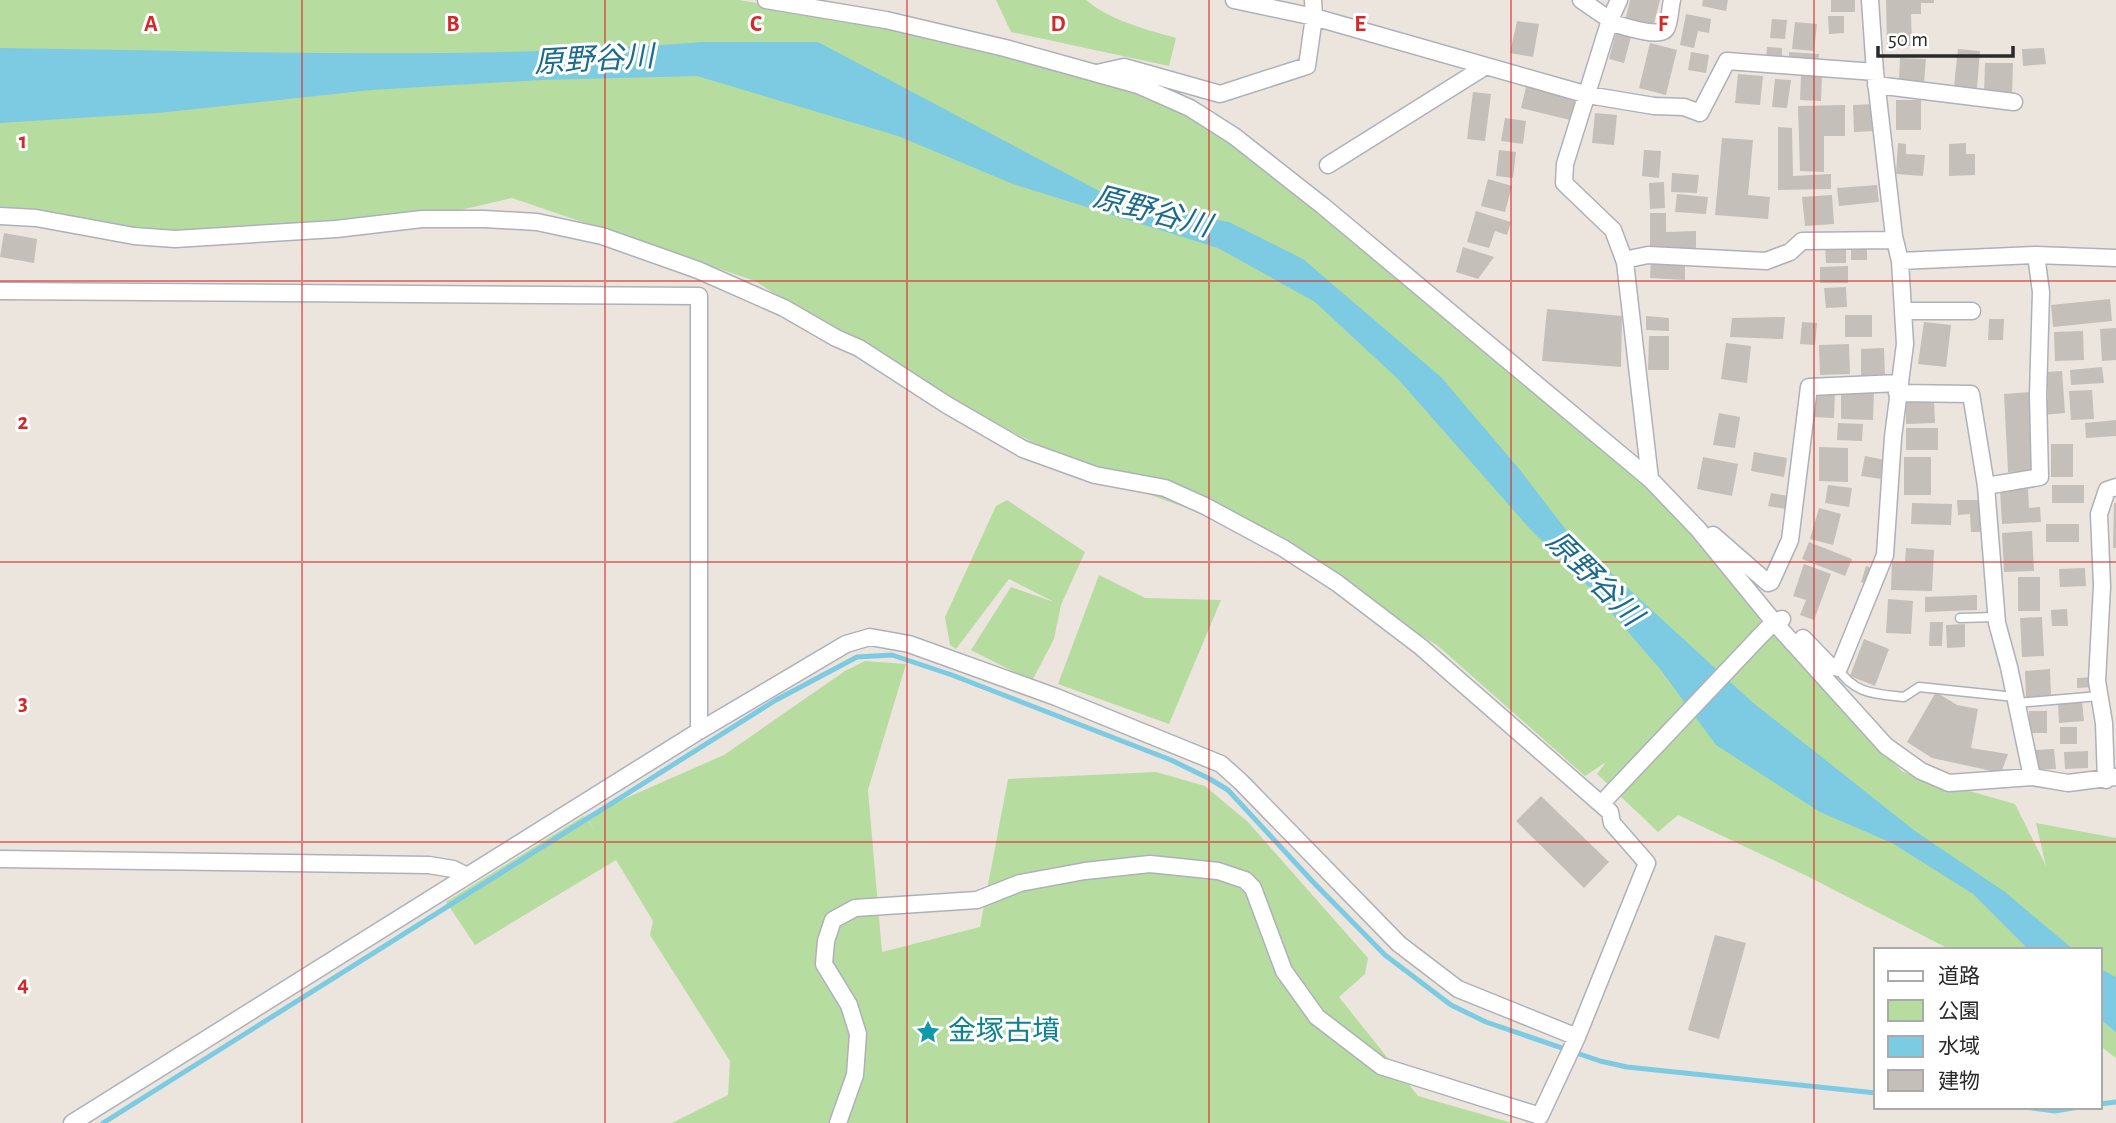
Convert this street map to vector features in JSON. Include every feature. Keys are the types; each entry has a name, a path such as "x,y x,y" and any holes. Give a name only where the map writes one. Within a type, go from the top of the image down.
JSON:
{"street":[{"path":"766,0 886,20 1006,48 1138,85 1190,108 1234,136 1323,206 1650,479 1698,529 1774,622 1886,746 1921,771 1949,783 2032,777 2068,783 2111,779 2097,681 2108,653 2099,514 2107,490 2116,487"},
{"path":"1234,0 1314,18 1588,94 1654,106 1684,107 1700,113 1727,61 1876,78 2014,102"},
{"path":"1095,73 1124,67 1220,94 1307,66 1314,18 1313,0"},
{"path":"1581,0 1610,21 1651,33 1661,33 1665,29 1672,0"},
{"path":"1619,0 1565,164 1564,183 1613,230 1624,260 1650,479"},
{"path":"1601,804 1774,622 1784,618 1829,665 1839,668 1885,555 1898,388 1905,344 1900,261 1895,240 1876,78 1870,0"},
{"path":"1328,165 1486,65"},
{"path":"0,216 36,218 134,236 175,239 336,229 422,219 537,222 602,236 698,270 784,308 859,348 947,405 1023,449 1095,475 1165,488 1283,548 1337,583 1421,647 1610,812 1612,823 1647,863 1577,1037 1540,1116 1381,1066 1317,1017 1284,971 1253,888 1245,880 1217,871 1150,864 1084,871 1020,883 976,900 855,908 833,920 825,942 824,964 849,1005 859,1034 855,1075 838,1123"},
{"path":"1624,260 1648,255 1766,261 1790,252 1802,242 1895,240"},
{"path":"1900,261 2036,255 2116,258"},
{"path":"1986,486 2040,477 2038,395 2041,292 2036,255"},
{"path":"0,291 699,296 699,731"},
{"path":"1903,311 1972,312"},
{"path":"1698,529 1707,530 1768,583 1771,582 1790,540 1809,387 1898,388 1971,394 1986,486 1996,617 2032,777"},
{"path":"72,1123 699,731 846,644 870,637 909,644 1056,697 1221,764 1399,944 1418,959 1458,989 1577,1037"},
{"path":"0,859 429,865 453,869 467,876"}],"lane":[{"path":"1960,618 1996,617"},
{"path":"1837,667 1845,681 1870,693 1904,697 1919,687 2016,700 2099,696"}],"green space":[{"path":"0,0 739,0 882,25 1086,70 1173,100 1254,152 1650,479 1882,751 1903,772 2015,804 2046,866 2036,823 2116,838 2116,1058 2102,1048 2102,948 1947,948 1809,877 1678,815 1658,832 1597,774 1606,762 1585,776 1438,646 1256,533 1095,475 886,366 755,281 512,198 422,219 166,238 0,217"},
{"path":"996,0 1086,0 1117,19 1176,38 1169,66 1011,32"},
{"path":"1007,500 1085,552 1061,605 1054,639 1032,681 971,650 1011,587 1054,602 1009,579 956,649 950,645 945,617 996,506"},
{"path":"1099,575 1145,598 1221,600 1169,724 1058,684"},
{"path":"865,661 906,664 868,790 882,952 980,927 1008,779 1156,772 1205,786 1248,822 1368,958 1365,974 1339,997 1418,1096 1512,1123 672,1123 728,1095 730,1061 650,935 653,921 616,860 475,945 446,902 584,816 594,830 585,816 724,755 845,671"}],"water":[{"name":"原野谷川","path":"703,42 818,42 1120,202 1229,222 1303,259 1441,377 1520,470 1570,535 1751,701 1915,831 2005,892 2072,948 2027,948 1973,894 1892,843 1820,812 1716,745 1660,669 1592,590 1530,529 1398,379 1315,302 1218,248 1013,184 898,136 697,76 542,80 371,90 158,113 0,123 0,48 440,53 615,48"},
{"path":"2102,970 2116,977 2116,1032 2102,1021"}],"building":[{"path":"1630,0 1660,0 1653,27 1625,21"},
{"path":"1703,0 1728,0 1726,11 1702,6"},
{"path":"1831,0 1855,0 1855,12 1831,12"},
{"path":"1886,0 1934,0 1934,3 1921,3 1921,14 1911,14 1912,46 1887,47"},
{"path":"1686,14 1711,19 1709,33 1698,31 1694,48 1680,45"},
{"path":"1828,16 1844,16 1844,33 1829,34"},
{"path":"1772,19 1787,20 1785,39 1770,38"},
{"path":"1517,21 1539,24 1533,57 1510,53"},
{"path":"1795,22 1817,24 1814,51 1792,49"},
{"path":"1616,33 1631,37 1624,63 1609,59"},
{"path":"1650,43 1677,50 1666,95 1639,88"},
{"path":"1767,47 1782,48 1782,61 1766,61"},
{"path":"2044,48 2046,64 2023,66 2022,49"},
{"path":"1958,49 1980,51 1977,88 1954,86"},
{"path":"1691,52 1709,55 1706,73 1688,70"},
{"path":"1789,52 1819,54 1818,66 1789,64"},
{"path":"1900,58 1926,59 1924,83 1899,81"},
{"path":"1985,63 2013,63 2012,95 1984,94"},
{"path":"1738,74 1763,76 1760,105 1735,103"},
{"path":"1822,75 1821,101 1800,100 1801,76"},
{"path":"1775,79 1791,80 1787,108 1772,107"},
{"path":"1526,87 1576,99 1570,120 1521,108"},
{"path":"1473,92 1491,94 1485,141 1467,139"},
{"path":"1896,100 1921,100 1921,130 1896,130"},
{"path":"1876,104 1876,131 1854,132 1853,105"},
{"path":"1845,105 1845,136 1824,136 1824,172 1800,171 1798,106"},
{"path":"1595,113 1617,115 1614,145 1592,143"},
{"path":"1505,118 1526,121 1523,144 1501,141"},
{"path":"1778,127 1792,128 1793,176 1831,174 1831,189 1778,190"},
{"path":"1722,138 1753,140 1748,195 1770,197 1768,219 1715,215"},
{"path":"1898,143 1906,144 1906,154 1925,155 1923,176 1896,174"},
{"path":"1966,143 1966,154 1975,154 1975,175 1949,176 1949,144"},
{"path":"1499,150 1516,152 1513,178 1496,176"},
{"path":"1644,150 1661,151 1659,178 1642,176"},
{"path":"1672,173 1699,175 1697,193 1671,192"},
{"path":"1488,179 1512,186 1505,212 1481,206"},
{"path":"1664,182 1665,208 1650,209 1649,183"},
{"path":"1877,185 1879,202 1839,206 1837,188"},
{"path":"1677,194 1708,197 1706,214 1675,212"},
{"path":"1832,195 1834,224 1805,226 1802,197"},
{"path":"1476,211 1511,222 1507,235 1495,231 1489,248 1467,242"},
{"path":"1650,213 1666,213 1666,232 1696,231 1696,251 1650,251"},
{"path":"4,233 37,239 34,263 0,257"},
{"path":"1851,242 1867,242 1867,260 1851,260"},
{"path":"1825,244 1846,244 1846,263 1826,263"},
{"path":"1463,247 1494,257 1478,279 1456,272"},
{"path":"1651,259 1685,261 1685,280 1650,278"},
{"path":"1848,266 1848,283 1820,283 1820,267"},
{"path":"1846,287 1847,307 1826,308 1824,288"},
{"path":"2110,299 2112,321 2053,327 2051,305"},
{"path":"1547,309 1622,316 1621,367 1542,361"},
{"path":"1845,315 1872,315 1872,337 1845,337"},
{"path":"1646,316 1669,318 1669,331 1646,330"},
{"path":"1785,317 1783,339 1730,337 1732,318"},
{"path":"1989,319 2004,319 2003,340 1988,340"},
{"path":"1802,322 1817,323 1815,345 1800,344"},
{"path":"1924,322 1951,325 1946,367 1918,364"},
{"path":"2116,328 2116,360 2102,361 2100,329"},
{"path":"2083,331 2084,360 2055,361 2054,332"},
{"path":"1649,336 1669,336 1669,370 1648,370"},
{"path":"1726,343 1751,346 1747,383 1721,379"},
{"path":"1849,344 1850,374 1820,375 1819,345"},
{"path":"1884,348 1885,377 1861,377 1861,349"},
{"path":"2102,367 2104,383 2071,385 2070,370"},
{"path":"2062,371 2065,413 2042,415 2041,399 2048,399 2046,372"},
{"path":"2092,390 2094,419 2071,420 2069,391"},
{"path":"1811,391 1835,391 1834,418 1811,417"},
{"path":"1841,391 1874,391 1873,420 1841,419"},
{"path":"2031,392 2034,471 2008,472 2004,394"},
{"path":"1906,400 1934,400 1935,423 1906,424"},
{"path":"1719,413 1740,417 1735,448 1713,445"},
{"path":"2116,420 2116,436 2086,438 2085,423"},
{"path":"1838,423 1863,424 1862,441 1837,440"},
{"path":"1906,428 1938,428 1938,450 1906,450"},
{"path":"2051,444 2073,444 2073,477 2051,477"},
{"path":"1819,447 1848,448 1848,482 1819,481"},
{"path":"1754,452 1787,458 1784,477 1751,471"},
{"path":"1865,456 1885,460 1882,479 1861,476"},
{"path":"1703,457 1738,464 1732,496 1697,489"},
{"path":"1904,457 1931,457 1931,495 1904,495"},
{"path":"1828,485 1852,488 1849,507 1825,503"},
{"path":"2052,485 2084,485 2084,503 2052,503"},
{"path":"2028,489 2029,508 2040,507 2041,522 2002,524 2000,490"},
{"path":"1771,493 1789,496 1786,509 1768,506"},
{"path":"1957,500 1979,500 1981,532 1971,532 1970,514 1958,515"},
{"path":"1912,503 1952,504 1951,525 1911,524"},
{"path":"2116,503 2116,548 2113,548"},
{"path":"1819,508 1841,514 1833,545 1810,539"},
{"path":"2046,524 2079,524 2079,542 2046,542"},
{"path":"2032,531 2034,571 2004,572 2002,533"},
{"path":"1809,542 1852,559 1845,576 1802,559"},
{"path":"1906,548 1934,550 1932,591 1891,590 1892,561 1905,562"},
{"path":"1804,564 1831,574 1814,620 1800,615 1806,600 1793,596"},
{"path":"1866,566 1875,569 1870,585 1861,582"},
{"path":"2085,568 2086,586 2060,587 2059,569"},
{"path":"2018,577 2040,577 2040,611 2018,611"},
{"path":"1977,595 1977,610 1925,612 1925,597"},
{"path":"1888,599 1913,601 1911,634 1886,633"},
{"path":"2067,609 2068,626 2052,626 2051,610"},
{"path":"2042,617 2044,656 2022,657 2020,618"},
{"path":"1930,622 1943,622 1942,646 1929,646"},
{"path":"1965,624 1965,647 1947,648 1946,625"},
{"path":"1864,639 1889,649 1875,686 1850,676"},
{"path":"2050,669 2051,696 2026,697 2025,671"},
{"path":"2094,677 2094,687 2077,688 2077,678"},
{"path":"1936,692 1957,705 1978,709 1971,748 2008,754 2001,773 1932,758 1907,742"},
{"path":"2082,701 2084,721 2059,723 2058,703"},
{"path":"2029,711 2047,711 2047,733 2029,733"},
{"path":"2060,727 2077,727 2077,744 2060,744"},
{"path":"2054,749 2056,769 2035,770 2034,750"},
{"path":"2088,751 2088,768 2065,769 2064,752"},
{"path":"1541,796 1609,862 1584,888 1516,821"},
{"path":"1715,935 1746,943 1719,1039 1688,1030"}],"waterway":[{"path":"103,1123 776,700 857,657 892,655 952,675 1171,760 1228,790 1385,955 1451,1005 1486,1022 1600,1061 1627,1067 1874,1093"},
{"path":"2102,1104 2116,1102"},
{"path":"2040,1109 2067,1109"}],"place":[{"name":"金塚古墳","path":"928,1032"}]}
